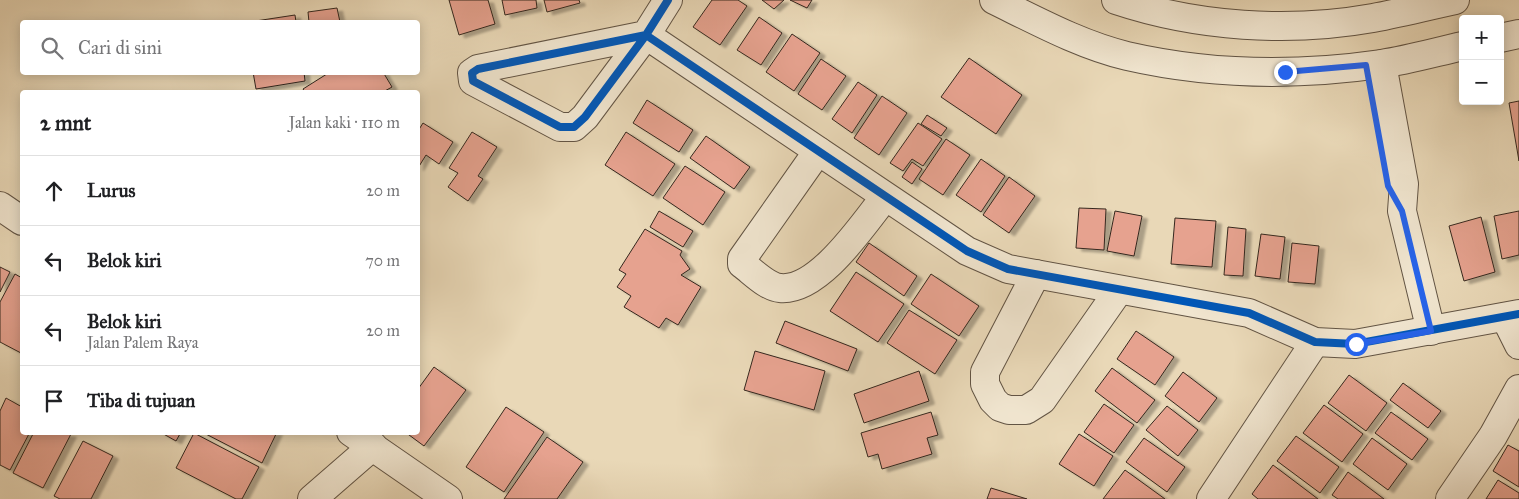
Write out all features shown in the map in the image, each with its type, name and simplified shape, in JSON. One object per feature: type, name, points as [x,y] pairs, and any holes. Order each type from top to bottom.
[{"type":"street","points":[[668,0],[646,35],[585,117],[574,126],[560,128],[473,81],[472,73],[478,69],[646,35],[967,251],[1008,269],[1249,314],[1315,342],[1356,344],[1512,315],[1519,345]]},
{"type":"street","points":[[994,0],[1058,32],[1126,56],[1206,69],[1285,72],[1374,65],[1459,47]]},
{"type":"street","points":[[1116,0],[1141,8],[1217,23],[1293,26],[1371,18],[1455,0]]},
{"type":"street","points":[[1504,37],[1519,34]]},
{"type":"street","points":[[1374,65],[1404,184],[1402,211],[1431,331]]},
{"type":"street","points":[[818,151],[742,259],[742,264],[772,286],[791,287],[822,270],[838,255],[885,197]]},
{"type":"street","points":[[0,206],[20,220]]},
{"type":"street","points":[[1036,274],[985,372],[987,392],[1000,407],[1009,410],[1026,410],[1042,400],[1120,290]]},
{"type":"street","points":[[1211,499],[1315,342]]},
{"type":"street","points":[[1450,499],[1493,436],[1519,389]]},
{"type":"street","points":[[312,499],[362,439],[448,499]]},
{"type":"building","points":[[449,0],[488,0],[495,24],[459,35]]},
{"type":"building","points":[[502,0],[536,0],[537,8],[505,15]]},
{"type":"building","points":[[544,0],[579,0],[580,3],[547,12]]},
{"type":"building","points":[[712,0],[738,0],[747,6],[720,45],[693,27]]},
{"type":"building","points":[[762,0],[784,0],[774,9]]},
{"type":"building","points":[[790,0],[812,0],[807,8]]},
{"type":"building","points":[[337,8],[340,20],[309,20],[308,12]]},
{"type":"building","points":[[295,15],[296,20],[262,20]]},
{"type":"building","points":[[759,17],[782,33],[761,65],[737,50]]},
{"type":"building","points":[[792,34],[820,53],[794,91],[766,72]]},
{"type":"building","points":[[969,58],[1022,95],[996,134],[941,97]]},
{"type":"building","points":[[821,59],[846,76],[822,110],[798,94]]},
{"type":"building","points":[[254,75],[304,75],[305,81],[256,89]]},
{"type":"building","points":[[325,75],[385,75],[392,87],[387,90],[303,89]]},
{"type":"building","points":[[858,82],[877,95],[852,133],[832,119]]},
{"type":"building","points":[[882,96],[907,113],[879,155],[854,138]]},
{"type":"building","points":[[647,100],[693,130],[679,152],[633,123]]},
{"type":"building","points":[[1519,101],[1519,161],[1509,103]]},
{"type":"building","points":[[927,115],[947,128],[941,136],[921,124]]},
{"type":"building","points":[[423,123],[453,142],[439,164],[426,155],[420,165],[420,128]]},
{"type":"building","points":[[918,123],[942,139],[923,166],[912,159],[903,171],[890,163]]},
{"type":"building","points":[[472,132],[497,147],[478,176],[483,179],[468,201],[448,187],[458,173],[449,168]]},
{"type":"building","points":[[626,132],[675,164],[653,196],[605,165]]},
{"type":"building","points":[[706,136],[750,167],[734,189],[690,158]]},
{"type":"building","points":[[946,139],[970,155],[943,195],[919,179]]},
{"type":"building","points":[[981,159],[1005,176],[981,212],[956,195]]},
{"type":"building","points":[[912,162],[922,169],[912,184],[902,177]]},
{"type":"building","points":[[685,166],[725,192],[703,225],[663,198]]},
{"type":"building","points":[[1009,177],[1035,196],[1009,233],[983,215]]},
{"type":"building","points":[[1079,208],[1106,209],[1104,250],[1076,248]]},
{"type":"building","points":[[659,211],[693,231],[683,247],[650,227]]},
{"type":"building","points":[[1115,211],[1142,216],[1134,256],[1107,251]]},
{"type":"building","points":[[1519,211],[1519,255],[1502,259],[1494,216]]},
{"type":"building","points":[[1481,217],[1495,272],[1464,281],[1449,226]]},
{"type":"building","points":[[1175,218],[1216,221],[1212,267],[1171,264]]},
{"type":"building","points":[[1228,227],[1246,229],[1243,276],[1224,275]]},
{"type":"building","points":[[645,229],[682,251],[680,255],[690,269],[681,275],[701,287],[678,325],[666,318],[659,328],[624,307],[631,296],[617,287],[626,274],[619,270]]},
{"type":"building","points":[[1261,234],[1285,237],[1280,279],[1255,276]]},
{"type":"building","points":[[869,243],[917,276],[904,296],[856,262]]},
{"type":"building","points":[[1292,243],[1319,246],[1315,284],[1288,282]]},
{"type":"building","points":[[0,267],[10,272],[0,292]]},
{"type":"building","points":[[856,272],[904,304],[878,342],[830,311]]},
{"type":"building","points":[[15,274],[20,277],[20,352],[0,342],[0,302]]},
{"type":"building","points":[[931,274],[979,306],[959,336],[911,304]]},
{"type":"building","points":[[909,310],[957,340],[935,374],[887,343]]},
{"type":"building","points":[[785,321],[857,349],[848,371],[776,343]]},
{"type":"building","points":[[1136,331],[1174,357],[1155,385],[1117,359]]},
{"type":"building","points":[[755,351],[825,371],[814,410],[744,390]]},
{"type":"building","points":[[434,367],[466,390],[424,446],[409,435],[420,435],[420,386]]},
{"type":"building","points":[[1112,368],[1155,400],[1137,423],[1095,391]]},
{"type":"building","points":[[919,371],[929,401],[864,423],[854,394]]},
{"type":"building","points":[[1183,372],[1217,398],[1199,422],[1165,396]]},
{"type":"building","points":[[1349,375],[1387,403],[1366,431],[1328,403]]},
{"type":"building","points":[[1403,383],[1441,411],[1428,428],[1390,400]]},
{"type":"building","points":[[6,398],[20,406],[20,435],[28,435],[10,470],[0,465],[0,411]]},
{"type":"building","points":[[1104,404],[1134,425],[1114,453],[1084,432]]},
{"type":"building","points":[[1324,405],[1363,434],[1342,462],[1303,433]]},
{"type":"building","points":[[1167,406],[1198,430],[1178,456],[1146,430]]},
{"type":"building","points":[[506,407],[544,432],[504,492],[466,467]]},
{"type":"building","points":[[931,412],[938,435],[927,438],[932,454],[882,469],[878,454],[868,457],[861,433]]},
{"type":"building","points":[[1391,412],[1428,439],[1412,460],[1375,433]]},
{"type":"building","points":[[1079,434],[1113,456],[1094,486],[1059,464]]},
{"type":"building","points":[[32,435],[70,435],[43,488],[13,473]]},
{"type":"building","points":[[165,435],[179,435],[176,441]]},
{"type":"building","points":[[193,435],[198,435],[259,467],[242,499],[236,499],[176,468]]},
{"type":"building","points":[[208,435],[276,435],[262,463]]},
{"type":"building","points":[[1296,436],[1339,467],[1320,493],[1277,461]]},
{"type":"building","points":[[547,437],[583,462],[557,499],[504,499]]},
{"type":"building","points":[[1144,438],[1185,467],[1167,492],[1126,462]]},
{"type":"building","points":[[1372,438],[1407,464],[1388,490],[1353,464]]},
{"type":"building","points":[[83,441],[113,456],[91,499],[60,499],[54,496]]},
{"type":"building","points":[[1508,445],[1519,451],[1519,487],[1493,471]]},
{"type":"building","points":[[1273,465],[1318,499],[1258,499],[1252,494]]},
{"type":"building","points":[[1125,470],[1165,499],[1103,499]]},
{"type":"building","points":[[1348,472],[1384,499],[1338,499],[1332,495]]},
{"type":"building","points":[[1498,480],[1519,493],[1519,499],[1486,499]]},
{"type":"building","points":[[991,488],[1027,499],[987,499]]},
{"type":"cycle path","points":[[668,0],[646,35],[585,117],[574,127],[560,127],[473,81],[472,73],[478,69],[646,35],[967,251],[1008,269],[1249,313],[1315,342],[1355,344],[1519,314]]},
{"type":"route","points":[[1285,72],[1366,65],[1388,186],[1402,211],[1431,331],[1356,344]]}]
